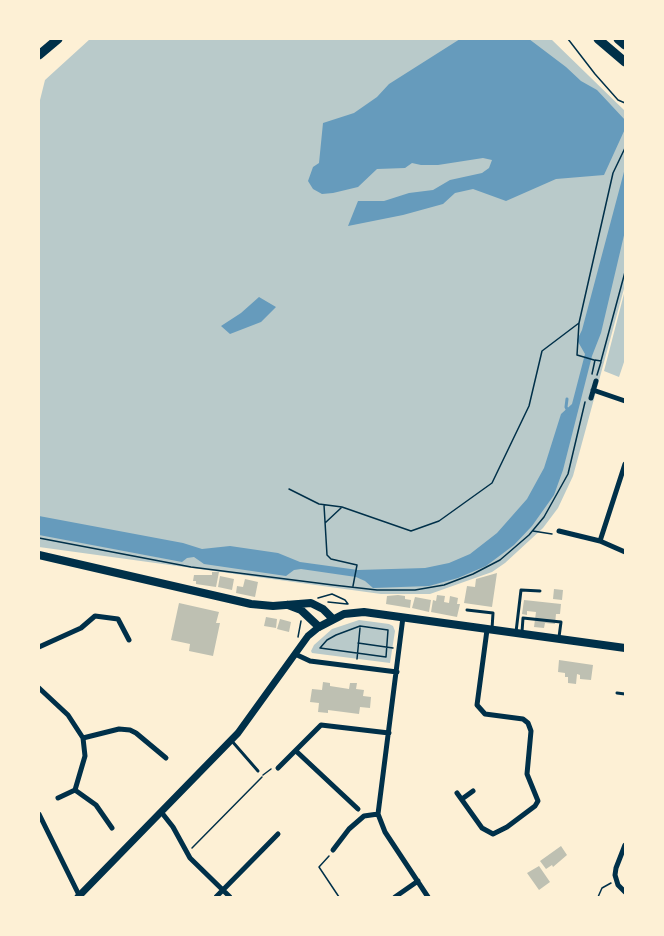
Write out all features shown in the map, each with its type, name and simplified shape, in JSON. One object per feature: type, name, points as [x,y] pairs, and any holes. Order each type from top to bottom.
[{"type":"highway","points":[[39,55],[58,39]]},
{"type":"highway","points":[[598,39],[625,62]]},
{"type":"highway","points":[[618,39],[625,45]]},
{"type":"main road","points":[[39,555],[251,604],[311,603],[323,609],[333,619]]},
{"type":"main road","points":[[288,605],[301,610],[319,627],[333,619],[357,612],[625,648]]},
{"type":"street","points":[[588,399],[593,390],[593,380]]},
{"type":"street","points":[[593,390],[625,401]]},
{"type":"street","points":[[600,541],[625,464]]},
{"type":"street","points":[[559,531],[600,541],[625,552]]},
{"type":"street","points":[[39,647],[81,628],[95,616],[118,619],[129,640]]},
{"type":"street","points":[[403,617],[378,814],[385,832],[428,897]]},
{"type":"street","points":[[39,814],[79,896],[231,740],[279,679],[308,636],[319,627]]},
{"type":"street","points":[[457,793],[485,831],[493,834],[514,822],[538,801],[527,774],[531,731],[528,723],[523,719],[485,714],[477,705],[489,630]]},
{"type":"street","points":[[295,654],[310,661],[397,672]]},
{"type":"street","points":[[39,688],[68,715],[83,738],[85,756],[75,790],[58,798]]},
{"type":"street","points":[[278,768],[321,725],[389,733]]},
{"type":"street","points":[[83,738],[119,729],[130,730],[165,758]]},
{"type":"street","points":[[296,750],[358,809]]},
{"type":"street","points":[[75,790],[96,805],[112,828]]},
{"type":"street","points":[[462,800],[473,792]]},
{"type":"street","points":[[162,813],[173,827],[187,853],[230,897]]},
{"type":"street","points":[[333,850],[349,829],[364,816],[378,814]]},
{"type":"street","points":[[216,897],[278,834]]},
{"type":"street","points":[[625,844],[616,868],[616,880],[625,892]]},
{"type":"street","points":[[395,897],[418,882]]},
{"type":"lane","points":[[519,634],[521,590],[540,591]]},
{"type":"lane","points":[[467,610],[493,613],[489,630]]},
{"type":"lane","points":[[519,634],[524,618],[561,622],[559,639]]},
{"type":"lane","points":[[617,693],[625,694]]},
{"type":"lane","points":[[231,740],[258,771]]},
{"type":"path","points":[[568,39],[618,100],[625,103]]},
{"type":"path","points":[[601,361],[577,356],[579,323],[613,173],[625,148]]},
{"type":"path","points":[[593,380],[601,361],[625,272]]},
{"type":"path","points":[[289,489],[324,504],[342,507],[411,531],[440,521],[492,483],[529,406],[542,351],[579,323]]},
{"type":"path","points":[[593,380],[595,360]]},
{"type":"path","points":[[39,538],[191,567],[353,588],[415,590],[444,585],[500,560],[532,531],[550,507],[568,474],[588,399]]},
{"type":"path","points":[[324,504],[328,557],[353,563],[357,567],[353,588]]},
{"type":"path","points":[[325,524],[342,507]]},
{"type":"path","points":[[532,531],[551,534],[559,531]]},
{"type":"path","points":[[332,594],[345,600],[349,605],[318,600],[318,597],[332,594]]},
{"type":"path","points":[[297,634],[302,619]]},
{"type":"path","points":[[356,666],[360,626]]},
{"type":"path","points":[[360,626],[388,630],[386,657],[321,648],[327,640],[360,626]]},
{"type":"path","points":[[358,643],[400,650]]},
{"type":"path","points":[[187,853],[262,776],[270,769],[278,768]]},
{"type":"path","points":[[258,771],[262,776]]},
{"type":"path","points":[[333,850],[319,867],[339,897]]},
{"type":"path","points":[[598,897],[602,888],[616,880]]},
{"type":"shaded area","points":[[90,39],[551,39],[625,111],[625,285],[573,476],[558,508],[543,528],[505,563],[492,572],[430,594],[381,594],[39,547],[39,104],[45,80]]},
{"type":"shaded area","points":[[625,290],[625,359],[619,377],[604,371]]},
{"type":"shaded area","points":[[359,620],[393,626],[395,631],[390,663],[312,653],[314,645],[332,629]]},
{"type":"water","points":[[460,39],[529,39],[581,81],[597,90],[625,120],[625,129],[604,175],[556,179],[506,201],[473,189],[455,193],[443,204],[348,226],[358,201],[384,201],[409,193],[433,190],[450,180],[482,173],[489,168],[492,160],[483,158],[438,165],[412,163],[405,168],[377,169],[358,187],[322,194],[313,189],[308,181],[313,167],[319,163],[323,123],[354,113],[377,97],[389,84]]},
{"type":"water","points":[[625,168],[625,231],[601,333],[592,356],[563,470],[554,495],[532,526],[514,545],[486,566],[458,578],[429,586],[373,588],[356,577],[301,569],[294,570],[286,576],[204,564],[194,557],[182,562],[39,535],[39,516],[183,543],[202,549],[230,546],[278,553],[300,562],[358,570],[425,568],[449,563],[470,554],[497,533],[527,499],[544,468],[561,414],[572,404],[585,354],[577,340],[582,330]]},
{"type":"water","points":[[259,297],[276,307],[261,322],[230,334],[221,326],[241,313]]},
{"type":"building","points":[[212,572],[219,572],[216,587],[196,584],[196,581],[193,581],[194,575],[212,575]]},
{"type":"building","points":[[497,573],[492,607],[464,603],[467,586],[475,587],[476,579]]},
{"type":"building","points":[[220,576],[234,579],[232,590],[218,587]]},
{"type":"building","points":[[245,579],[258,582],[255,597],[236,593],[237,586],[243,587]]},
{"type":"building","points":[[554,589],[563,590],[562,600],[553,599]]},
{"type":"building","points":[[398,595],[411,600],[410,608],[386,604],[387,596]]},
{"type":"building","points":[[437,595],[445,596],[444,602],[449,603],[450,596],[458,598],[457,604],[460,604],[457,617],[431,612],[433,600],[436,601]]},
{"type":"building","points":[[415,597],[431,600],[429,612],[412,608]]},
{"type":"building","points":[[524,600],[561,604],[560,614],[556,614],[555,624],[545,623],[544,628],[534,627],[536,612],[527,611],[527,615],[522,614]]},
{"type":"building","points":[[179,603],[219,612],[216,623],[220,623],[213,656],[189,651],[190,644],[171,640]]},
{"type":"building","points":[[266,617],[277,619],[276,628],[264,626]]},
{"type":"building","points":[[280,619],[291,622],[289,632],[277,629]]},
{"type":"building","points":[[559,660],[593,665],[591,680],[580,679],[580,675],[577,674],[576,684],[568,683],[565,673],[558,672]]},
{"type":"building","points":[[323,682],[330,683],[330,686],[349,689],[350,683],[357,683],[356,689],[364,690],[363,696],[371,697],[370,708],[360,707],[359,714],[328,710],[328,713],[318,712],[319,703],[310,702],[312,689],[322,690]]},
{"type":"building","points":[[561,846],[567,855],[553,867],[552,865],[546,869],[540,861]]},
{"type":"building","points":[[539,866],[550,882],[539,890],[527,873]]},
{"type":"waterway","points":[[567,399],[566,407],[569,413]]}]
